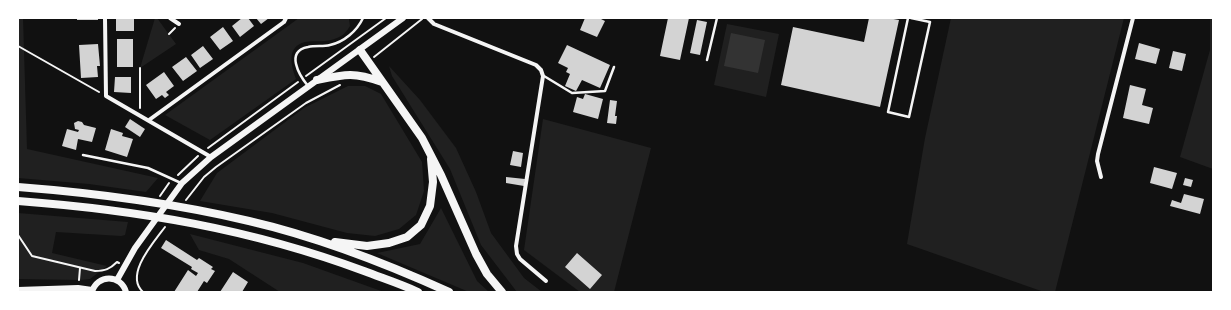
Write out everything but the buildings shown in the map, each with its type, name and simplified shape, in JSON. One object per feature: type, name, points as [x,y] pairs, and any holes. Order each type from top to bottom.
[{"type":"highway","points":[[360,50],[422,138],[441,175],[476,254],[487,274],[502,292]]},
{"type":"highway","points":[[317,80],[339,75],[353,74],[382,82]]},
{"type":"highway","points":[[310,238],[367,246],[389,243],[407,237],[421,225],[430,206],[433,182],[431,155]]},
{"type":"highway","points":[[18,187],[130,198],[202,210],[250,221],[339,247],[449,292]]},
{"type":"highway","points":[[18,201],[120,211],[193,223],[257,237],[330,259],[418,292]]},
{"type":"street","points":[[105,18],[106,96],[211,157]]},
{"type":"street","points":[[170,18],[179,24]]},
{"type":"street","points":[[149,120],[284,22],[286,18]]},
{"type":"street","points":[[117,280],[124,266],[150,226],[182,183],[211,157],[403,18]]},
{"type":"street","points":[[428,18],[434,24],[536,65],[541,70],[543,76],[516,246],[517,254],[520,259],[546,281]]},
{"type":"street","points":[[1101,177],[1097,162],[1098,154],[1133,18]]},
{"type":"street","points":[[18,290],[78,288],[92,291],[94,286],[102,279],[107,278],[117,280],[126,292]]},
{"type":"lane","points":[[308,87],[302,79],[295,61],[297,54],[301,49],[330,45],[340,41],[357,27],[363,18]]},
{"type":"lane","points":[[707,60],[717,18]]},
{"type":"lane","points":[[910,18],[930,22],[909,117],[888,112],[910,18]]},
{"type":"lane","points":[[543,76],[572,93],[605,92],[614,67]]},
{"type":"lane","points":[[83,155],[148,168],[182,183]]},
{"type":"path","points":[[165,189],[173,179],[202,152],[386,18]]},
{"type":"path","points":[[368,62],[423,18]]},
{"type":"path","points":[[18,46],[106,96]]},
{"type":"path","points":[[140,68],[140,115]]},
{"type":"path","points":[[185,201],[204,177],[216,168],[306,103],[341,85]]},
{"type":"path","points":[[143,292],[136,282],[136,272],[148,249],[167,225]]},
{"type":"path","points":[[18,235],[32,256],[80,268],[103,271],[111,268],[117,262],[124,266]]},
{"type":"path","points":[[78,288],[80,268]]},
{"type":"shaded area","points":[[18,18],[23,18],[27,149],[158,178],[146,192],[89,184],[18,178]]},
{"type":"shaded area","points":[[155,18],[157,18],[176,44],[140,68]]},
{"type":"shaded area","points":[[299,18],[346,18],[349,19],[350,26],[343,35],[333,40],[313,41],[299,44],[292,52],[292,62],[296,79],[210,140],[165,115]]},
{"type":"shaded area","points":[[951,18],[1124,18],[1055,292],[1044,292],[907,244],[925,138]]},
{"type":"shaded area","points":[[1210,18],[1213,18],[1213,169],[1180,157],[1210,50]]},
{"type":"shaded area","points":[[727,24],[779,34],[766,97],[714,85]]},
{"type":"shaded area","points":[[731,33],[765,40],[758,73],[724,66]]},
{"type":"shaded area","points":[[389,66],[420,100],[456,148],[476,192],[491,233],[524,278],[542,292],[517,292],[481,245],[450,169],[392,76]]},
{"type":"shaded area","points":[[348,86],[365,86],[381,94],[422,162],[424,191],[416,215],[399,229],[375,236],[347,233],[272,213],[200,201],[217,173],[304,108]]},
{"type":"shaded area","points":[[543,119],[651,148],[614,292],[580,292],[524,250]]},
{"type":"shaded area","points":[[441,208],[477,281],[489,292],[469,292],[377,253],[420,244]]},
{"type":"shaded area","points":[[18,213],[128,222],[125,235],[121,236],[56,232],[52,253],[107,266],[90,279],[18,279]]},
{"type":"shaded area","points":[[190,234],[303,263],[384,292],[280,292],[229,259],[199,250]]}]
